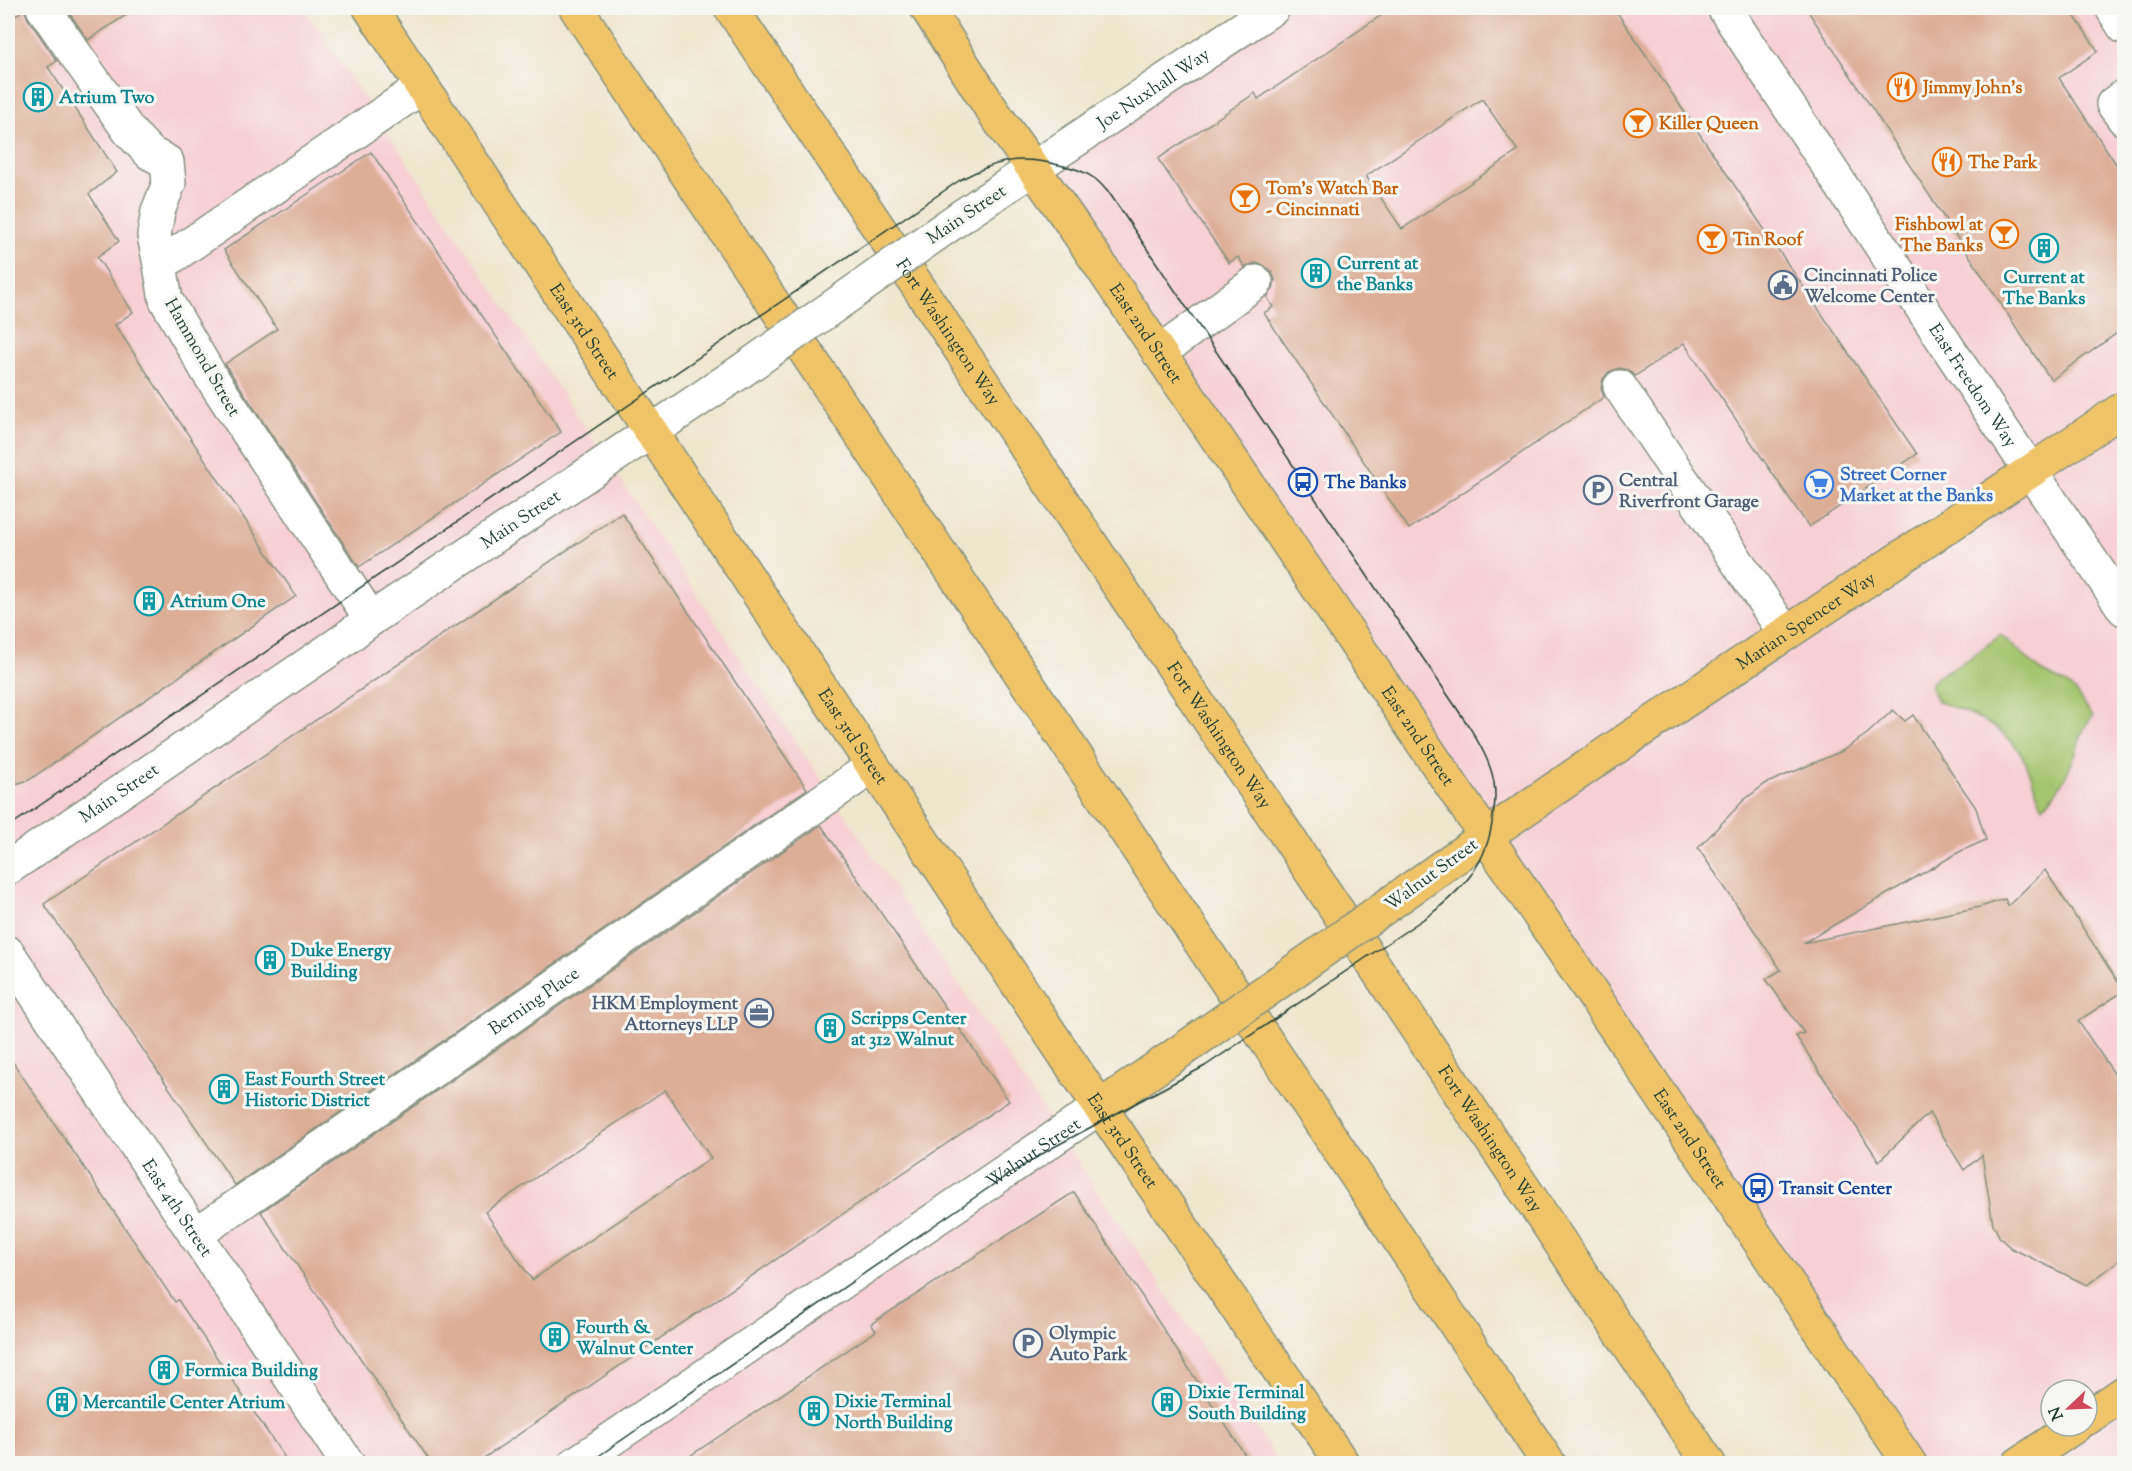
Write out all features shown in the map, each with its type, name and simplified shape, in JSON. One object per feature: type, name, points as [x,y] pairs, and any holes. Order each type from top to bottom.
[{"type":"main road","name":"East 3rd Street","points":[[369,8],[1100,1107],[1343,1464]]},
{"type":"main road","points":[[576,8],[1549,1464]]},
{"type":"main road","name":"Fort Washington Way","points":[[731,8],[1709,1464]]},
{"type":"main road","name":"East 2nd Street","points":[[927,8],[992,111],[1071,222],[1910,1464]]},
{"type":"main road","name":"Marian Spencer Way","points":[[1486,834],[2124,408]]},
{"type":"main road","name":"Walnut Street","points":[[1100,1107],[1486,834]]},
{"type":"main road","points":[[2099,1410],[2124,1393]]},
{"type":"main road","points":[[2019,1464],[2057,1438]]},
{"type":"street","name":"Hammond Street","points":[[43,8],[129,130],[150,153],[167,162],[169,183],[158,212],[154,235],[166,300],[208,372],[371,619]]},
{"type":"street","name":"Joe Nuxhall Way","points":[[1032,169],[1273,8]]},
{"type":"street","name":"East Freedom Way","points":[[1724,8],[1988,408],[2124,609]]},
{"type":"street","points":[[2112,8],[2124,27]]},
{"type":"street","points":[[160,265],[422,87]]},
{"type":"street","points":[[2124,96],[2113,104],[2124,119]]},
{"type":"street","name":"Main Street","points":[[8,868],[332,648],[371,619],[740,372],[1032,169]]},
{"type":"street","points":[[1159,353],[1256,282]]},
{"type":"street","points":[[1620,387],[1785,633]]},
{"type":"street","name":"Berning Place","points":[[195,1235],[873,766]]},
{"type":"street","name":"East 4th Street","points":[[8,953],[348,1464]]},
{"type":"street","name":"Walnut Street","points":[[575,1464],[1100,1107]]},
{"type":"shaded area","points":[[8,8],[304,8],[1280,1463],[8,1463]]},
{"type":"shaded area","name":"The Banks","points":[[1273,8],[2124,8],[2124,1463],[1910,1463],[1032,169]]},
{"type":"green space","points":[[2001,635],[2042,672],[2074,690],[2093,717],[2084,729],[2062,783],[2043,807],[2026,763],[2010,740],[1988,723],[1937,701],[1931,688],[1931,683],[1936,677],[1968,659]]},
{"type":"building","points":[[66,8],[137,8],[88,40]]},
{"type":"building","name":"Current at the Banks","points":[[1392,8],[1614,8],[1917,454],[1809,527],[1684,343],[1635,376],[1628,370],[1619,368],[1609,372],[1603,379],[1601,388],[1604,397],[1409,529],[1264,313],[1273,307],[1267,297],[1273,289],[1275,279],[1271,271],[1255,263],[1245,267],[1238,257],[1229,263],[1158,159],[1255,93],[1258,99]],"holes":[[[1482,99],[1518,151],[1402,229],[1366,176]]]},
{"type":"building","name":"Current at The Banks","points":[[1806,8],[2069,8],[2098,51],[2059,78],[2124,176],[2124,328],[2051,380]]},
{"type":"building","points":[[24,9],[28,19],[57,61],[48,67],[117,172],[89,194],[119,241],[97,257],[133,312],[115,325],[296,596],[29,780],[8,786],[8,22]]},
{"type":"building","points":[[371,152],[561,432],[359,567],[225,364],[277,329],[224,250]]},
{"type":"building","points":[[622,513],[807,789],[235,1185],[44,904]]},
{"type":"building","points":[[1893,710],[1905,721],[1913,715],[1976,808],[1986,840],[1961,851],[1803,943],[1980,907],[2005,899],[2008,906],[2045,870],[2124,991],[2078,1021],[2124,1088],[2124,1257],[2087,1285],[2011,1248],[2000,1238],[1993,1224],[1982,1155],[1964,1170],[1929,1113],[1879,1161],[1796,1036],[1804,1033],[1766,979],[1781,970],[1698,848],[1744,800],[1765,784],[1842,751],[1867,734]]},
{"type":"building","points":[[821,825],[1009,1101],[475,1464],[432,1464],[261,1212]],"holes":[[[665,1090],[711,1158],[532,1280],[485,1212]]]},
{"type":"building","points":[[8,1055],[175,1302],[178,1300],[289,1464],[8,1464]]},
{"type":"building","name":"Olympic Auto Park","points":[[1074,1192],[1251,1464],[678,1464],[876,1331],[871,1324]]},
{"type":"tram line","points":[[8,827],[960,180],[997,164],[1031,160],[1081,171],[1096,180],[1110,194],[1478,741],[1490,768],[1495,791],[1494,812],[1486,847],[1465,883],[1431,914],[1205,1066],[1052,1148],[1003,1178],[587,1464]]},
{"type":"place","name":"Jimmy John's","points":[[1902,87]]},
{"type":"place","name":"Atrium Two","points":[[38,97]]},
{"type":"place","name":"Killer Queen","points":[[1638,123]]},
{"type":"place","name":"The Park","points":[[1947,162]]},
{"type":"place","name":"Tom's Watch Bar - Cincinnati","points":[[1245,198]]},
{"type":"place","name":"Fishbowl at The Banks","points":[[2004,234]]},
{"type":"place","name":"Tin Roof","points":[[1712,239]]},
{"type":"place","name":"Current at The Banks","points":[[2044,248]]},
{"type":"place","name":"Current at the Banks","points":[[1316,273]]},
{"type":"place","name":"Cincinnati Police Welcome Center","points":[[1783,285]]},
{"type":"place","name":"The Banks","points":[[1303,482]]},
{"type":"place","name":"Street Corner Market at the Banks","points":[[1819,484]]},
{"type":"place","name":"Central Riverfront Garage","points":[[1598,490]]},
{"type":"place","name":"Atrium One","points":[[149,601]]},
{"type":"place","name":"Duke Energy Building","points":[[270,960]]},
{"type":"place","name":"HKM Employment Attorneys LLP","points":[[759,1013]]},
{"type":"place","name":"Scripps Center at 312 Walnut","points":[[830,1028]]},
{"type":"place","name":"East Fourth Street Historic District","points":[[224,1089]]},
{"type":"place","name":"Transit Center","points":[[1758,1188]]},
{"type":"place","name":"Fourth & Walnut Center","points":[[555,1337]]},
{"type":"place","name":"Olympic Auto Park","points":[[1028,1343]]},
{"type":"place","name":"Formica Building","points":[[164,1370]]},
{"type":"place","name":"Mercantile Center Atrium","points":[[62,1402]]},
{"type":"place","name":"Dixie Terminal South Building","points":[[1167,1402]]},
{"type":"place","name":"Dixie Terminal North Building","points":[[814,1411]]}]
